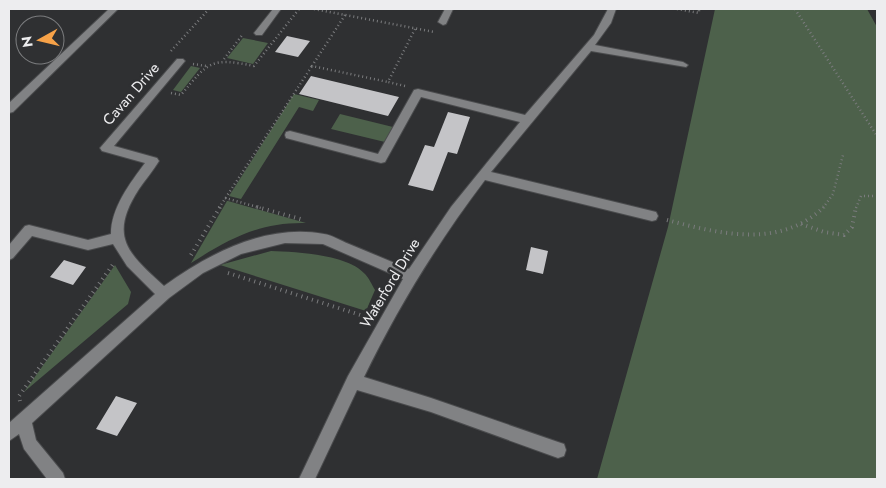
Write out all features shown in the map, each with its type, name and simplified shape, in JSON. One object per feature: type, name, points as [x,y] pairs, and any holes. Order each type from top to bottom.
[{"type":"street","points":[[9,109],[114,9]]},
{"type":"street","points":[[259,33],[277,9]]},
{"type":"street","points":[[443,22],[449,9]]},
{"type":"street","name":"Waterford Drive","points":[[307,479],[352,381],[410,276],[482,175],[602,29],[612,9]]},
{"type":"street","points":[[588,47],[683,65]]},
{"type":"street","name":"Cavan Drive","points":[[118,237],[117,226],[131,191],[152,161],[106,148],[180,61]]},
{"type":"street","points":[[290,136],[381,159],[418,93],[529,120]]},
{"type":"street","points":[[482,175],[652,216]]},
{"type":"street","points":[[9,254],[29,230],[88,245],[118,237],[130,260],[164,294]]},
{"type":"street","points":[[9,433],[24,422],[62,384],[164,294],[205,265],[238,250],[264,242],[306,238],[324,239],[410,276]]},
{"type":"street","points":[[352,381],[431,405],[558,450]]},
{"type":"street","points":[[24,422],[28,444],[57,479]]},
{"type":"path","points":[[206,66],[164,58],[209,9]]},
{"type":"path","points":[[156,90],[181,95],[206,66],[224,59],[254,66],[299,9]]},
{"type":"path","points":[[314,9],[439,33],[443,22]]},
{"type":"path","points":[[677,9],[699,13],[699,9]]},
{"type":"path","points":[[795,9],[820,52],[877,136]]},
{"type":"path","points":[[181,281],[190,256],[225,198],[345,15]]},
{"type":"path","points":[[388,82],[416,29]]},
{"type":"path","points":[[312,66],[420,90],[418,93]]},
{"type":"path","points":[[652,216],[711,231],[744,235],[766,233],[801,224],[814,216],[831,199],[843,155]]},
{"type":"path","points":[[801,224],[824,232],[844,235],[852,230],[857,216],[856,202],[861,196],[877,196]]},
{"type":"path","points":[[225,198],[311,222]]},
{"type":"path","points":[[24,422],[19,396],[124,250]]},
{"type":"path","points":[[205,265],[385,322]]},
{"type":"green space","points":[[715,9],[867,9],[877,27],[877,479],[597,479],[668,227]]},
{"type":"green space","points":[[243,38],[268,43],[253,64],[227,58]]},
{"type":"green space","points":[[191,66],[200,68],[181,92],[173,90]]},
{"type":"green space","points":[[294,94],[319,100],[313,111],[299,107],[241,199],[229,196]]},
{"type":"green space","points":[[340,114],[393,127],[385,142],[331,129]]},
{"type":"green space","points":[[227,201],[306,223],[289,223],[259,229],[218,246],[191,263]]},
{"type":"green space","points":[[271,251],[321,255],[357,267],[366,276],[375,290],[366,311],[220,265]]},
{"type":"green space","points":[[115,265],[131,292],[128,304],[24,392]]},
{"type":"building","points":[[287,36],[310,41],[298,57],[275,52]]},
{"type":"building","points":[[311,76],[399,97],[388,116],[299,94]]},
{"type":"building","points":[[448,112],[470,117],[457,154],[448,152],[433,191],[408,185],[425,145],[434,147]]},
{"type":"building","points":[[531,247],[548,251],[543,274],[526,270]]},
{"type":"building","points":[[64,260],[86,267],[73,285],[50,277]]},
{"type":"building","points":[[116,396],[137,403],[117,436],[96,429]]}]
